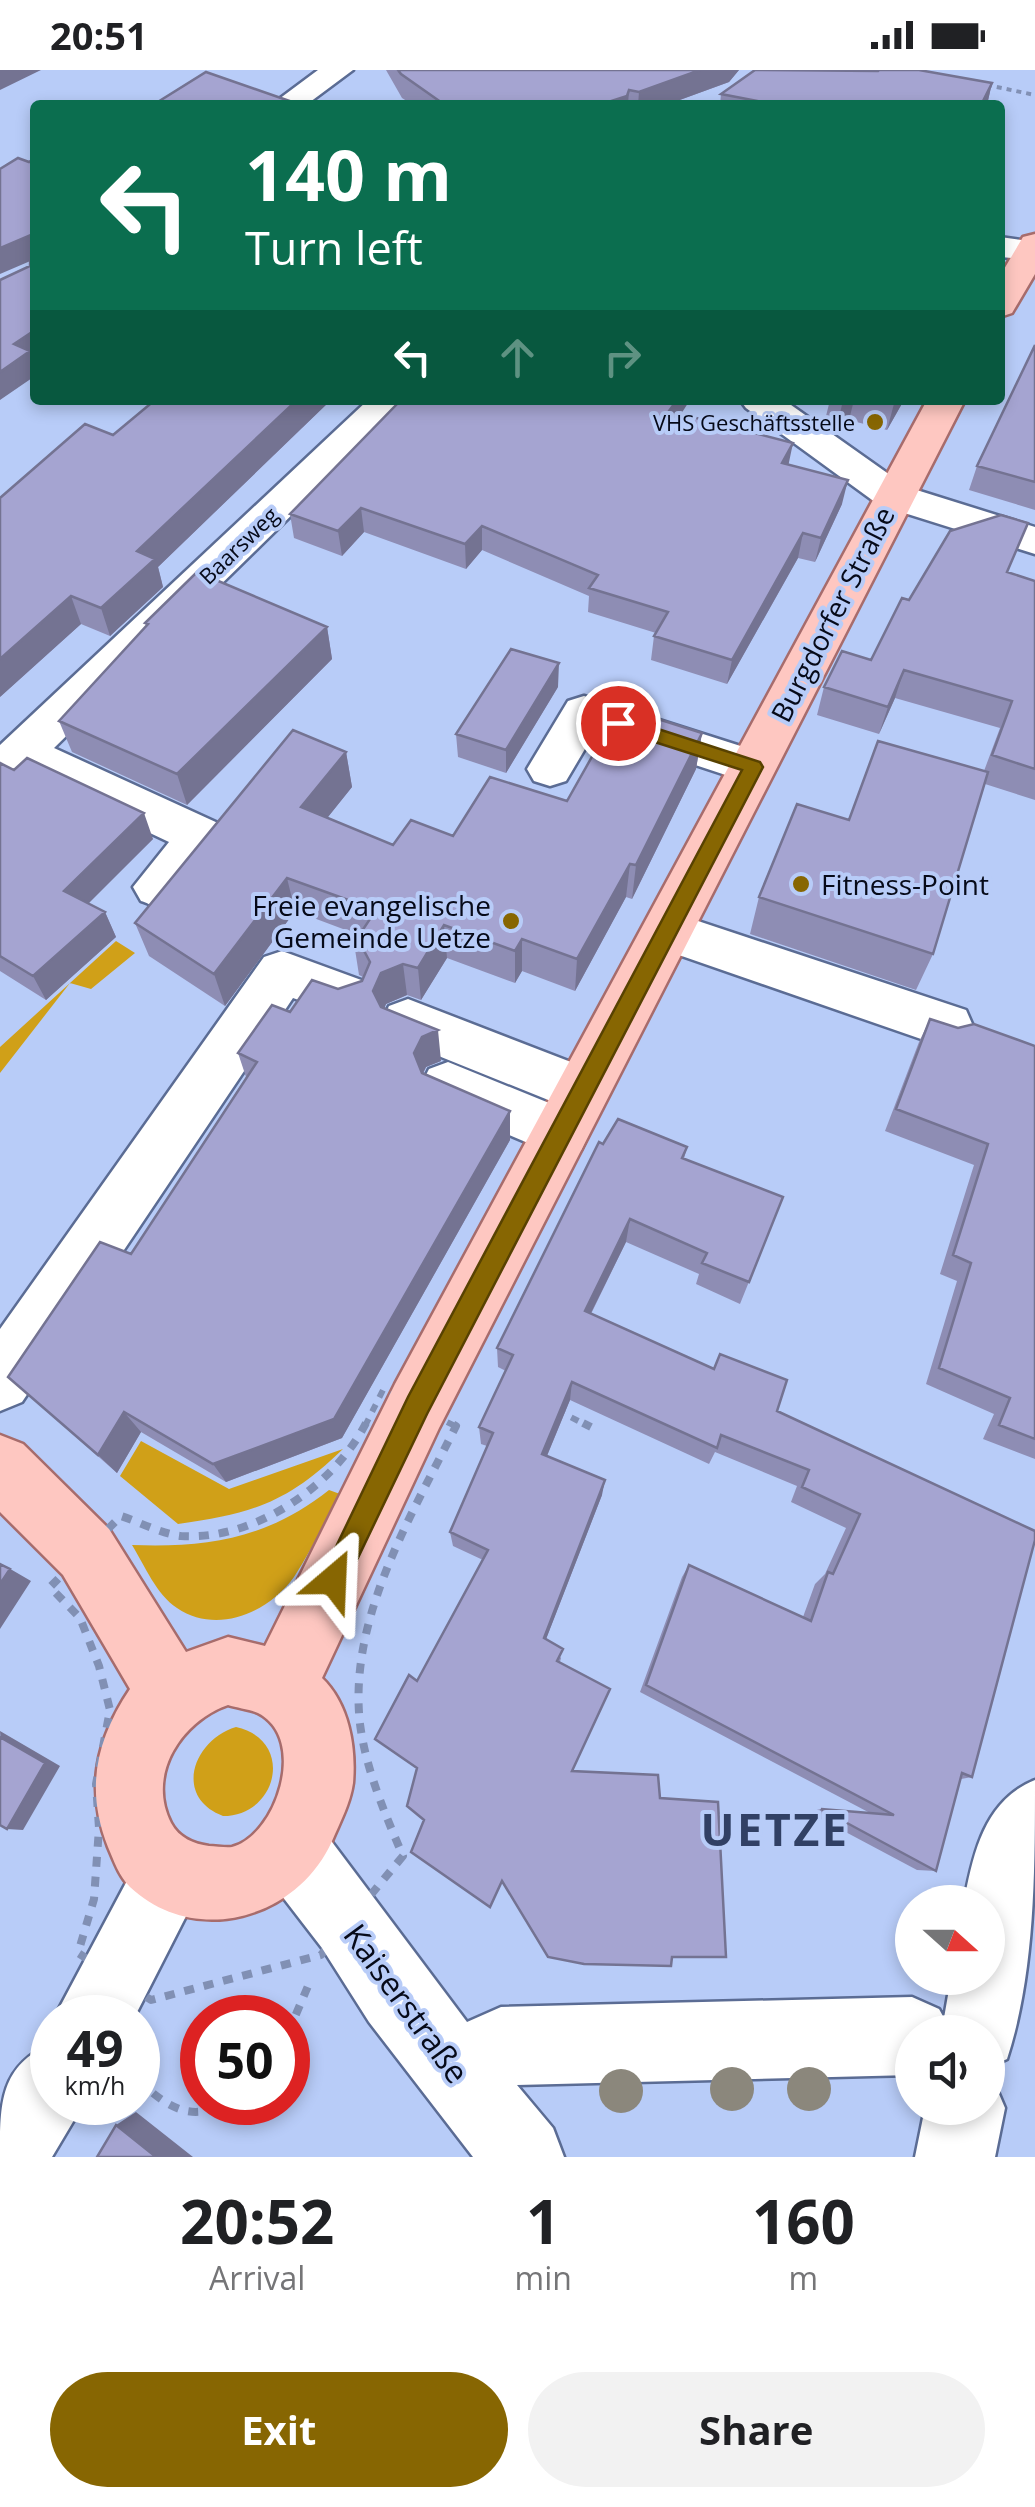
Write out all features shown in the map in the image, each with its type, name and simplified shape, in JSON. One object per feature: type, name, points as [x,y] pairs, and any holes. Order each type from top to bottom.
[{"type":"main road","points":[[1005,293],[1022,247]]},
{"type":"main road","name":"Burgdorfer Straße","points":[[283,1684],[418,1406],[943,405]]},
{"type":"main road","points":[[0,1467],[86,1552],[172,1694]]},
{"type":"main road","points":[[228,1670],[257,1672],[283,1684],[302,1704],[315,1728],[321,1758],[319,1790],[308,1821],[291,1848],[264,1871],[232,1884],[200,1884],[170,1873],[147,1852],[133,1822],[128,1788],[134,1752],[149,1721],[172,1694],[198,1678],[228,1670]]},
{"type":"street","points":[[294,100],[328,80]]},
{"type":"street","name":"Baarsweg","points":[[11,762],[385,405]]},
{"type":"street","points":[[766,405],[893,496],[1035,541]]},
{"type":"street","points":[[550,769],[584,712],[754,767]]},
{"type":"street","points":[[11,762],[203,837],[158,888]]},
{"type":"street","points":[[668,931],[947,1026]]},
{"type":"street","points":[[0,1381],[282,972],[346,996]]},
{"type":"street","points":[[408,1021],[572,1112]]},
{"type":"street","points":[[448,1085],[572,1112]]},
{"type":"street","points":[[983,2015],[1008,1861],[1035,1816]]},
{"type":"street","name":"Kaiserstraße","points":[[291,1848],[348,1922],[396,1994],[524,2157]]},
{"type":"street","points":[[104,1995],[170,1873]]},
{"type":"street","points":[[456,2070],[501,2046],[895,2036]]},
{"type":"street","points":[[6,2157],[30,2118]]},
{"type":"street","points":[[954,2157],[961,2125]]},
{"type":"path","points":[[982,84],[1035,95]]},
{"type":"path","points":[[86,1552],[121,1516],[180,1536],[240,1528],[308,1495],[352,1450],[383,1390],[456,1426],[391,1560],[361,1656],[359,1712],[378,1794],[403,1856]]},
{"type":"path","points":[[542,1403],[591,1427]]},
{"type":"path","points":[[304,1995],[321,1955]]},
{"type":"shaded area","points":[[116,941],[135,953],[91,989],[70,983]]},
{"type":"shaded area","points":[[70,983],[0,1073],[0,1047]]},
{"type":"shaded area","points":[[141,1441],[229,1489],[343,1449],[304,1482],[268,1503],[178,1524],[120,1476]]},
{"type":"shaded area","points":[[329,1490],[340,1494],[294,1577],[270,1601],[241,1616],[208,1620],[177,1608],[157,1587],[132,1545],[186,1544],[236,1537],[283,1519]]},
{"type":"shaded area","points":[[236,1727],[255,1735],[267,1746],[272,1776],[257,1804],[242,1813],[223,1816],[198,1796],[195,1769],[209,1744]]},
{"type":"building","points":[[398,70],[700,70],[639,92],[629,90],[627,96],[615,100],[438,100]]},
{"type":"building","points":[[755,70],[919,70],[992,83],[984,100],[752,100],[721,94]]},
{"type":"building","points":[[206,72],[287,100],[161,100]]},
{"type":"building","points":[[18,158],[30,161],[30,235],[0,248],[0,169]]},
{"type":"building","points":[[30,266],[30,333],[14,344],[30,351],[0,372],[0,280]]},
{"type":"building","points":[[1035,345],[1035,482],[977,466]]},
{"type":"building","points":[[149,405],[292,405],[137,551],[155,559],[101,608],[71,596],[0,659],[0,498],[85,424],[113,435]]},
{"type":"building","points":[[396,405],[673,405],[669,411],[793,443],[782,463],[848,480],[821,538],[803,533],[732,660],[654,636],[668,612],[589,588],[598,575],[482,526],[465,544],[361,508],[338,531],[290,514]]},
{"type":"building","points":[[1001,515],[1028,523],[1007,572],[1035,581],[1035,769],[992,755],[1012,701],[904,670],[888,707],[824,687],[842,651],[871,660],[902,598],[909,600],[950,531]]},
{"type":"building","points":[[197,572],[327,627],[177,774],[59,721],[148,624],[145,623]]},
{"type":"building","points":[[511,649],[559,663],[506,750],[456,734]]},
{"type":"building","points":[[620,707],[702,733],[636,865],[630,864],[577,959],[522,939],[515,951],[444,925],[418,968],[403,964],[381,973],[373,991],[381,1007],[438,1030],[422,1037],[414,1053],[422,1073],[510,1111],[334,1419],[213,1464],[124,1412],[98,1455],[8,1377],[100,1242],[131,1254],[257,1062],[238,1053],[272,1005],[290,1012],[312,980],[338,989],[362,981],[370,962],[362,947],[354,943],[376,910],[287,878],[214,974],[135,923],[293,730],[346,752],[301,807],[393,845],[411,820],[453,836],[490,777],[567,801]]},
{"type":"building","points":[[878,741],[988,772],[933,954],[759,897],[797,804],[849,820]]},
{"type":"building","points":[[27,758],[144,813],[64,891],[105,912],[33,976],[0,956],[0,763],[14,770]]},
{"type":"building","points":[[930,1019],[958,1028],[974,1024],[1035,1046],[1035,1439],[999,1425],[1010,1398],[939,1368],[971,1263],[953,1255],[988,1144],[896,1109]]},
{"type":"building","points":[[618,1119],[687,1147],[682,1158],[783,1197],[749,1282],[702,1263],[707,1253],[630,1219],[585,1311],[714,1369],[720,1354],[787,1380],[777,1411],[1035,1531],[972,1777],[962,1773],[936,1871],[821,1809],[894,1815],[646,1685],[689,1565],[811,1621],[828,1572],[833,1574],[860,1514],[802,1487],[809,1470],[721,1435],[717,1448],[572,1382],[542,1454],[605,1480],[544,1638],[563,1649],[557,1661],[610,1689],[572,1771],[658,1775],[660,1798],[718,1802],[726,1957],[672,1957],[671,1966],[584,1964],[548,1957],[502,1881],[490,1907],[411,1852],[424,1820],[407,1806],[417,1768],[375,1739],[409,1675],[417,1681],[488,1550],[450,1532],[493,1433],[479,1427],[513,1355],[497,1348],[599,1142],[603,1144]]},
{"type":"building","points":[[0,1564],[10,1569],[0,1584]]},
{"type":"building","points":[[0,1737],[45,1763],[7,1829],[0,1825]]},
{"type":"building","points":[[116,2125],[156,2157],[97,2157]]},
{"type":"place","name":"VHS Geschäftsstelle","points":[[875,422]]},
{"type":"place","name":"Fitness-Point","points":[[801,884]]},
{"type":"place","name":"Freie evangelische Gemeinde Uetze","points":[[511,921]]},
{"type":"district","name":"UETZE","points":[[775,1828]]},
{"type":"route","points":[[333,1580],[418,1406],[754,767],[618,723]]}]
